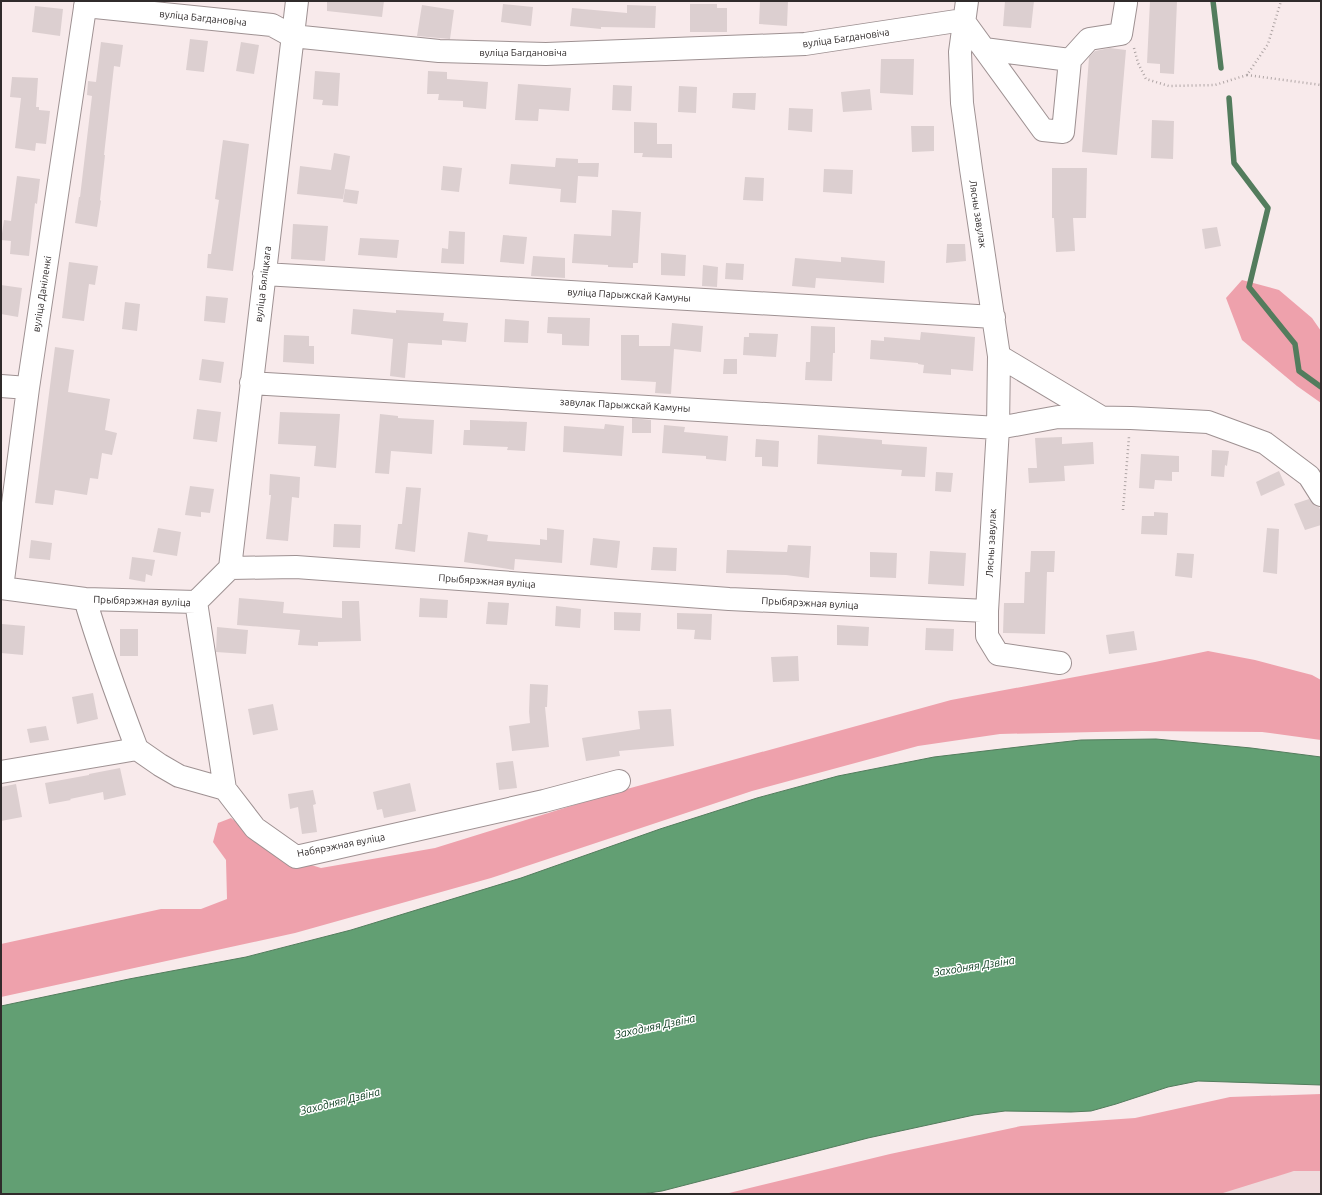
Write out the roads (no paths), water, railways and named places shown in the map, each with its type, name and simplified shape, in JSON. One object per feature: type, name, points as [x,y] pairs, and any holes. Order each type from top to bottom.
[{"type":"street","name":"вуліца Бяліцкага","points":[[230,568],[297,1]]},
{"type":"street","name":"вуліца Багдановіча","points":[[86,3],[272,24],[292,36],[439,51],[546,54],[805,44],[965,10]]},
{"type":"street","name":"вуліца Даніленкі","points":[[1,588],[28,388],[86,3]]},
{"type":"street","points":[[965,10],[984,49],[1043,130],[1063,132],[1070,60],[1089,39],[1121,34],[1126,3]]},
{"type":"street","name":"Лясны завулак","points":[[965,10],[960,52],[962,103],[970,169],[999,356],[998,428],[987,611],[987,636],[998,654],[1060,663]]},
{"type":"street","points":[[984,49],[1070,60]]},
{"type":"street","name":"вуліца Парыжскай Камуны","points":[[264,274],[994,317]]},
{"type":"street","points":[[999,356],[1102,418]]},
{"type":"street","name":"завулак Парыжскай Камуны","points":[[251,383],[998,428]]},
{"type":"street","points":[[1,386],[28,388]]},
{"type":"street","points":[[998,428],[1058,417],[1131,418],[1208,422],[1264,443],[1309,476],[1321,495]]},
{"type":"street","name":"Прыбярэжная вуліца","points":[[1,588],[85,598],[196,602],[230,568],[296,567],[721,599],[987,611]]},
{"type":"street","points":[[85,598],[115,692],[137,748],[160,765],[179,776],[225,789],[196,602]]},
{"type":"street","points":[[1,772],[137,748]]},
{"type":"street","name":"Набярэжная вуліца","points":[[225,789],[255,828],[296,857],[544,801],[619,781]]},
{"type":"water","name":"Заходняя Дзвіна","points":[[1156,739],[1251,748],[1321,757],[1321,1085],[1198,1081],[1168,1087],[1091,1111],[1005,1111],[974,1115],[868,1138],[662,1191],[642,1194],[1,1194],[1,1006],[129,979],[246,957],[351,930],[521,878],[660,829],[757,798],[838,776],[934,757],[1027,746],[1081,740]]},
{"type":"waterway","points":[[1213,1],[1221,68]]},
{"type":"waterway","points":[[1229,98],[1234,163],[1268,208],[1249,287],[1295,344],[1299,371],[1321,387]]}]
